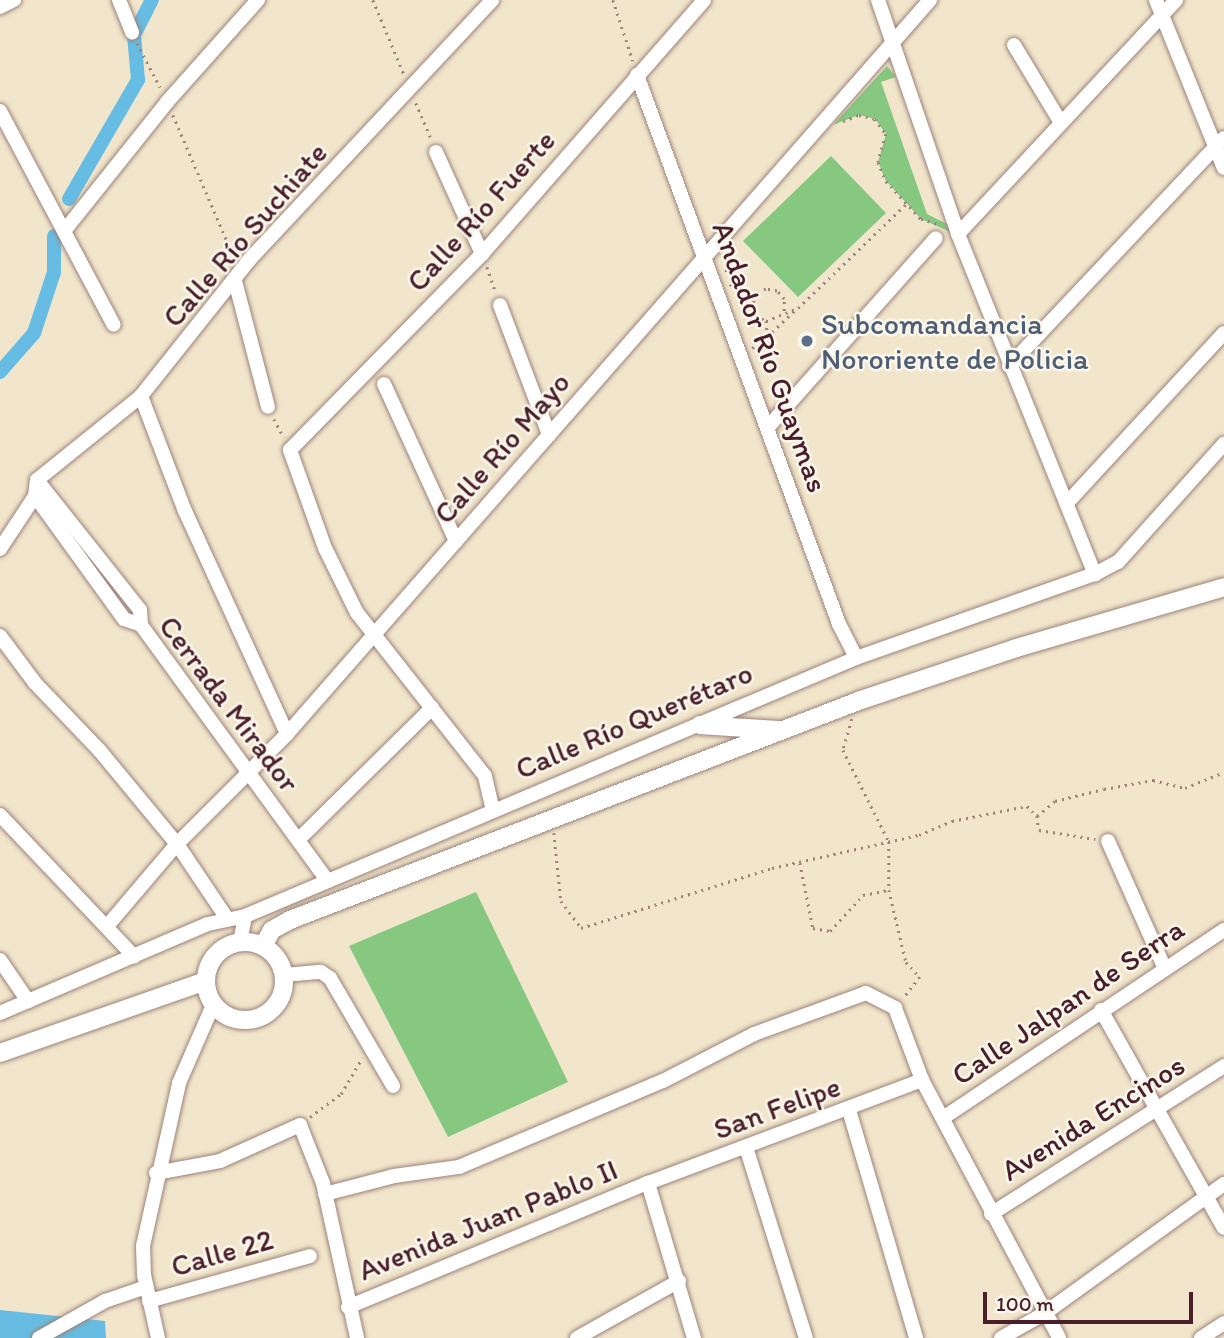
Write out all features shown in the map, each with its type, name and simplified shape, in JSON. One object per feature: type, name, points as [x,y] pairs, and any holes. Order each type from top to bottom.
[{"type":"main road","name":"Calle Río Querétaro","points":[[262,946],[272,930],[290,920],[861,700],[1016,648],[1224,587]]},
{"type":"main road","points":[[700,725],[781,731]]},
{"type":"main road","points":[[240,942],[262,946],[273,953],[284,975],[274,1007],[255,1019],[232,1018],[214,1005],[206,981],[212,960],[240,942]]},
{"type":"main road","points":[[0,1053],[206,981]]},
{"type":"street","points":[[0,7],[14,0]]},
{"type":"street","points":[[119,0],[132,32]]},
{"type":"street","points":[[65,230],[167,102],[258,0]]},
{"type":"street","name":"Calle Río Suchiate","points":[[37,480],[141,396],[249,260],[492,0]]},
{"type":"street","name":"Calle Río Fuerte","points":[[290,450],[482,254],[704,0]]},
{"type":"street","points":[[878,0],[958,233],[1009,366],[1095,574]]},
{"type":"street","name":"Calle Río Mayo","points":[[108,926],[177,844],[250,774],[287,734],[930,0]]},
{"type":"street","points":[[1156,0],[1219,143],[1224,168]]},
{"type":"street","points":[[958,233],[1176,0]]},
{"type":"street","points":[[1014,45],[1061,123]]},
{"type":"street","name":"Andador Río Guaymas","points":[[637,75],[769,426],[839,624],[856,658]]},
{"type":"street","points":[[0,111],[114,326]]},
{"type":"street","points":[[1009,366],[1219,143]]},
{"type":"street","points":[[436,152],[482,254]]},
{"type":"street","points":[[769,426],[936,238]]},
{"type":"street","points":[[235,281],[268,407]]},
{"type":"street","points":[[500,305],[549,435]]},
{"type":"street","points":[[1067,503],[1224,333]]},
{"type":"street","points":[[384,384],[456,541]]},
{"type":"street","points":[[141,396],[185,511],[287,734]]},
{"type":"street","name":"Calle Río Querétaro","points":[[0,1013],[226,917],[246,916],[856,658],[1095,574],[1118,562],[1224,444]]},
{"type":"street","points":[[290,450],[325,548],[357,613],[485,776],[493,811]]},
{"type":"street","points":[[0,549],[35,496],[37,480]]},
{"type":"street","points":[[37,480],[140,610],[141,625]]},
{"type":"street","name":"Cerrada Mirador","points":[[35,496],[124,619],[141,625],[327,881]]},
{"type":"street","points":[[0,636],[35,683],[100,751],[177,844],[226,917]]},
{"type":"street","points":[[299,839],[432,708]]},
{"type":"street","points":[[0,815],[134,956]]},
{"type":"street","points":[[1108,841],[1164,967]]},
{"type":"street","points":[[240,942],[246,916]]},
{"type":"street","name":"Calle Jalpan de Serra","points":[[943,1118],[1164,967],[1224,930]]},
{"type":"street","points":[[0,960],[28,1001]]},
{"type":"street","points":[[284,975],[321,972],[330,978],[393,1086]]},
{"type":"street","points":[[325,1194],[394,1176],[459,1167],[663,1081],[754,1034],[866,993],[895,1008],[922,1080],[990,1214],[1059,1338]]},
{"type":"street","points":[[158,1338],[148,1294],[143,1246],[156,1173],[179,1083],[214,1005]]},
{"type":"street","points":[[1101,1010],[1224,1228]]},
{"type":"street","name":"Avenida Encinos","points":[[990,1214],[1224,1066]]},
{"type":"street","name":"San Felipe","points":[[648,1183],[849,1110],[922,1080]]},
{"type":"street","points":[[849,1110],[916,1338]]},
{"type":"street","points":[[156,1173],[220,1161],[300,1125],[325,1194],[357,1338]]},
{"type":"street","points":[[746,1147],[806,1338]]},
{"type":"street","points":[[648,1183],[694,1338]]},
{"type":"street","name":"Avenida Juan Pablo II","points":[[348,1307],[648,1183]]},
{"type":"street","points":[[1002,1338],[1045,1312],[1224,1184]]},
{"type":"street","name":"Calle 22","points":[[39,1338],[105,1301],[148,1294],[310,1256]]},
{"type":"street","points":[[577,1338],[678,1281]]},
{"type":"street","points":[[1200,1338],[1224,1323]]},
{"type":"path","points":[[613,0],[637,75]]},
{"type":"path","points":[[132,32],[159,86]]},
{"type":"path","points":[[167,102],[227,241],[234,250],[248,250]]},
{"type":"path","points":[[819,127],[859,115],[875,119],[886,134],[878,162],[905,205],[921,219],[958,233]]},
{"type":"path","points":[[753,360],[749,349],[767,337],[905,205]]},
{"type":"path","points":[[732,227],[725,279],[740,292],[756,294],[766,289],[777,291],[784,299],[784,311]]},
{"type":"path","points":[[482,254],[500,305]]},
{"type":"path","points":[[756,294],[752,305],[756,315],[766,321],[777,319],[784,311],[798,308]]},
{"type":"path","points":[[766,321],[767,337]]},
{"type":"path","points":[[268,407],[290,450]]},
{"type":"path","points":[[861,700],[844,750],[889,842],[889,890],[906,962],[920,977],[895,1008]]},
{"type":"path","points":[[1037,816],[1055,801],[1104,789],[1153,780],[1185,788],[1224,772]]},
{"type":"path","points":[[554,820],[561,901],[581,928],[616,914],[800,863],[889,842],[952,821],[1027,806],[1037,816],[1039,830],[1108,841]]},
{"type":"path","points":[[800,863],[813,929],[830,931],[863,895],[889,890]]},
{"type":"path","points":[[300,1125],[341,1094],[369,1046]]},
{"type":"green space","points":[[887,66],[896,77],[881,82],[927,214],[951,226],[955,234],[921,219],[886,181],[878,162],[886,134],[875,119],[859,115],[833,125]]},
{"type":"green space","points":[[831,156],[886,213],[798,297],[743,241]]},
{"type":"green space","points":[[476,892],[568,1082],[448,1137],[349,946]]},
{"type":"water","points":[[0,1310],[105,1321],[106,1338],[0,1338]]},
{"type":"waterway","points":[[69,199],[138,80],[134,35],[152,0]]},
{"type":"waterway","points":[[0,372],[34,333],[54,272],[54,236]]},
{"type":"place","name":"Subcomandancia Nororiente de Policia","points":[[807,341]]}]
